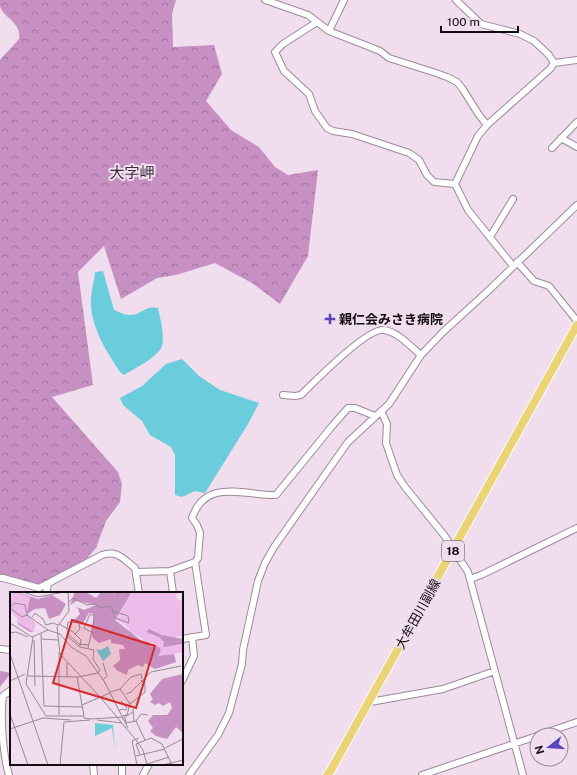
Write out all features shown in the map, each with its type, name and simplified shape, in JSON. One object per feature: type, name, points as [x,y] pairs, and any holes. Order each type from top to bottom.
[{"type":"main road","name":"大牟田川副線","points":[[327,775],[370,702],[577,325]]},
{"type":"street","points":[[265,0],[308,15],[329,31],[380,52],[388,58],[436,73],[456,82],[462,88],[487,125]]},
{"type":"street","points":[[329,31],[344,0]]},
{"type":"street","points":[[456,0],[481,24],[520,34],[534,41],[549,55],[554,63]]},
{"type":"street","points":[[318,22],[283,44],[275,52],[284,71],[309,94],[315,111],[326,128],[333,131],[352,134],[409,153],[419,160],[427,175],[434,182],[456,184]]},
{"type":"street","points":[[577,60],[554,63],[535,84],[487,125],[478,136],[456,184],[468,210],[490,237],[515,264],[534,281],[549,286],[577,321]]},
{"type":"street","points":[[552,148],[577,122]]},
{"type":"street","points":[[562,138],[577,147]]},
{"type":"street","points":[[490,237],[513,199]]},
{"type":"street","points":[[189,775],[218,736],[229,713],[242,664],[243,650],[261,571],[274,547],[348,442],[389,404],[421,355],[443,332],[577,205]]},
{"type":"street","points":[[283,395],[301,395],[368,334],[382,329],[394,332],[421,355]]},
{"type":"street","points":[[136,572],[170,571],[195,562],[198,558],[200,533],[192,518],[195,510],[204,499],[212,494],[228,490],[276,495],[333,424],[348,408],[355,408],[375,416]]},
{"type":"street","points":[[381,411],[387,424],[386,443],[397,475],[405,488],[454,548],[468,572],[523,775]]},
{"type":"street","points":[[470,579],[481,576],[577,528]]},
{"type":"street","points":[[0,578],[39,588],[102,555],[110,553],[117,554],[135,568],[139,592]]},
{"type":"street","points":[[183,639],[206,635],[195,562]]},
{"type":"street","points":[[170,571],[173,592]]},
{"type":"street","points":[[46,592],[48,584]]},
{"type":"street","points":[[183,679],[194,656],[192,638]]},
{"type":"street","points":[[0,649],[10,650]]},
{"type":"street","points":[[370,702],[443,689],[495,671]]},
{"type":"street","points":[[9,775],[2,712],[4,696],[10,691]]},
{"type":"street","points":[[562,727],[577,722]]},
{"type":"street","points":[[422,775],[529,739]]},
{"type":"street","points":[[93,765],[94,775]]},
{"type":"street","points":[[143,775],[148,765]]},
{"type":"green space","points":[[0,0],[176,0],[172,14],[173,47],[214,45],[222,74],[206,101],[231,130],[259,147],[275,167],[288,175],[318,170],[308,256],[280,304],[252,283],[215,263],[176,275],[157,278],[121,299],[104,246],[78,272],[93,385],[52,397],[118,472],[122,484],[120,502],[106,521],[96,548],[85,561],[54,582],[24,587],[0,575],[0,60],[19,39],[19,33],[18,28],[2,10]]},
{"type":"green space","points":[[0,671],[10,673],[10,674],[0,687]]},
{"type":"water","points":[[103,271],[114,310],[124,314],[134,315],[149,308],[158,308],[161,322],[163,342],[160,350],[145,362],[124,375],[120,372],[106,349],[98,333],[92,315],[91,298],[95,272]]},
{"type":"water","points":[[182,359],[199,376],[220,390],[259,403],[248,424],[205,493],[195,491],[182,497],[175,495],[175,455],[171,447],[150,435],[142,421],[123,405],[120,398],[142,386],[166,364]]},
{"type":"place","name":"親仁会みさき病院","points":[[330,319]]},
{"type":"district","name":"大字岬","points":[[132,172]]}]
